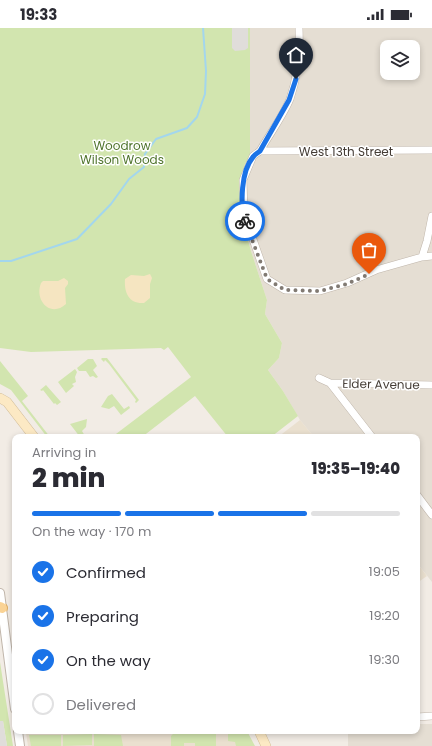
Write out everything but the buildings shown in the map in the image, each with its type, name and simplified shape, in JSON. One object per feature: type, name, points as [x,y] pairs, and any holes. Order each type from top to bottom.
[{"type":"main road","points":[[0,398],[7,402],[32,434]]},
{"type":"main road","points":[[260,734],[266,746]]},
{"type":"street","points":[[298,28],[299,58],[294,86],[289,100],[260,151],[253,156],[243,180],[244,214],[267,279],[285,290],[320,291],[347,284],[376,270],[422,257],[432,256]]},
{"type":"street","name":"West 13th Street","points":[[260,151],[432,150]]},
{"type":"street","points":[[422,257],[432,216]]},
{"type":"street","points":[[319,378],[330,383],[370,434]]},
{"type":"street","name":"Elder Avenue","points":[[330,383],[432,384]]},
{"type":"street","points":[[420,500],[432,515]]},
{"type":"street","points":[[0,593],[12,687]]},
{"type":"street","points":[[420,717],[432,716]]},
{"type":"street","points":[[18,734],[20,746]]},
{"type":"shaded area","points":[[232,28],[248,28],[248,48],[245,50],[235,51],[232,48]]},
{"type":"shaded area","points":[[250,28],[432,28],[432,582],[420,567],[420,434],[312,434],[300,420],[283,391],[268,370],[279,358],[282,343],[265,314],[267,300],[251,251],[240,210],[241,177],[245,164],[250,155]]},
{"type":"shaded area","points":[[300,420],[312,434],[282,434]]},
{"type":"shaded area","points":[[420,567],[427,576],[420,581]]},
{"type":"shaded area","points":[[0,721],[3,721],[7,746],[0,746]]},
{"type":"shaded area","points":[[420,724],[432,724],[432,746],[348,746],[348,734],[420,734]]},
{"type":"shaded area","points":[[26,734],[248,734],[254,746],[28,746]]},
{"type":"green space","name":"Woodrow Wilson Woods","points":[[0,28],[250,28],[250,155],[245,164],[241,177],[240,210],[251,251],[267,300],[265,314],[282,343],[279,358],[268,370],[298,416],[275,434],[226,434],[195,396],[146,434],[116,434],[191,377],[168,347],[164,350],[161,348],[31,352],[0,348]]},
{"type":"green space","points":[[107,358],[139,400],[136,403],[136,400],[109,364],[105,360],[104,362],[101,359]]},
{"type":"green space","points":[[88,359],[93,359],[97,366],[93,370],[98,377],[96,378],[93,376],[90,377],[86,371],[79,371],[77,368]]},
{"type":"green space","points":[[0,361],[28,396],[22,401],[48,434],[45,434],[11,390],[0,384]]},
{"type":"green space","points":[[75,369],[77,372],[75,377],[76,382],[72,384],[74,386],[66,393],[58,382]]},
{"type":"green space","points":[[46,385],[61,402],[57,405],[55,403],[54,404],[43,390],[40,390]]},
{"type":"green space","points":[[112,394],[124,409],[129,406],[130,408],[121,415],[114,406],[109,409],[101,407],[108,396]]},
{"type":"green space","points":[[87,419],[86,427],[82,431],[84,434],[78,434],[70,424]]},
{"type":"green space","points":[[0,662],[13,746],[7,746],[3,721],[0,721]]},
{"type":"green space","points":[[92,734],[92,745],[63,746],[63,735]]},
{"type":"green space","points":[[94,734],[121,735],[123,746],[94,746]]},
{"type":"green space","points":[[173,734],[216,734],[216,746],[195,746],[195,743],[184,743],[184,746],[171,746],[171,736]]},
{"type":"green space","points":[[228,734],[249,734],[255,746],[236,746],[235,742],[228,741]]},
{"type":"green space","points":[[29,735],[61,735],[61,746],[31,746]]},
{"type":"sand","points":[[150,274],[152,278],[150,284],[150,298],[144,303],[131,300],[125,289],[125,279],[131,275],[144,276]]},
{"type":"sand","points":[[64,278],[68,281],[65,288],[66,304],[55,309],[45,306],[40,296],[39,290],[41,283],[43,281],[58,281]]},
{"type":"waterway","points":[[0,261],[11,261],[77,239],[111,204],[129,179],[144,167],[145,154],[156,139],[187,128],[197,117],[205,94],[206,71],[203,28]]},
{"type":"way so far","points":[[245,221],[267,279],[285,290],[320,291],[347,284],[369,274]]},
{"type":"route","points":[[245,221],[243,180],[248,166],[253,156],[260,151],[289,100],[296,79]]}]
